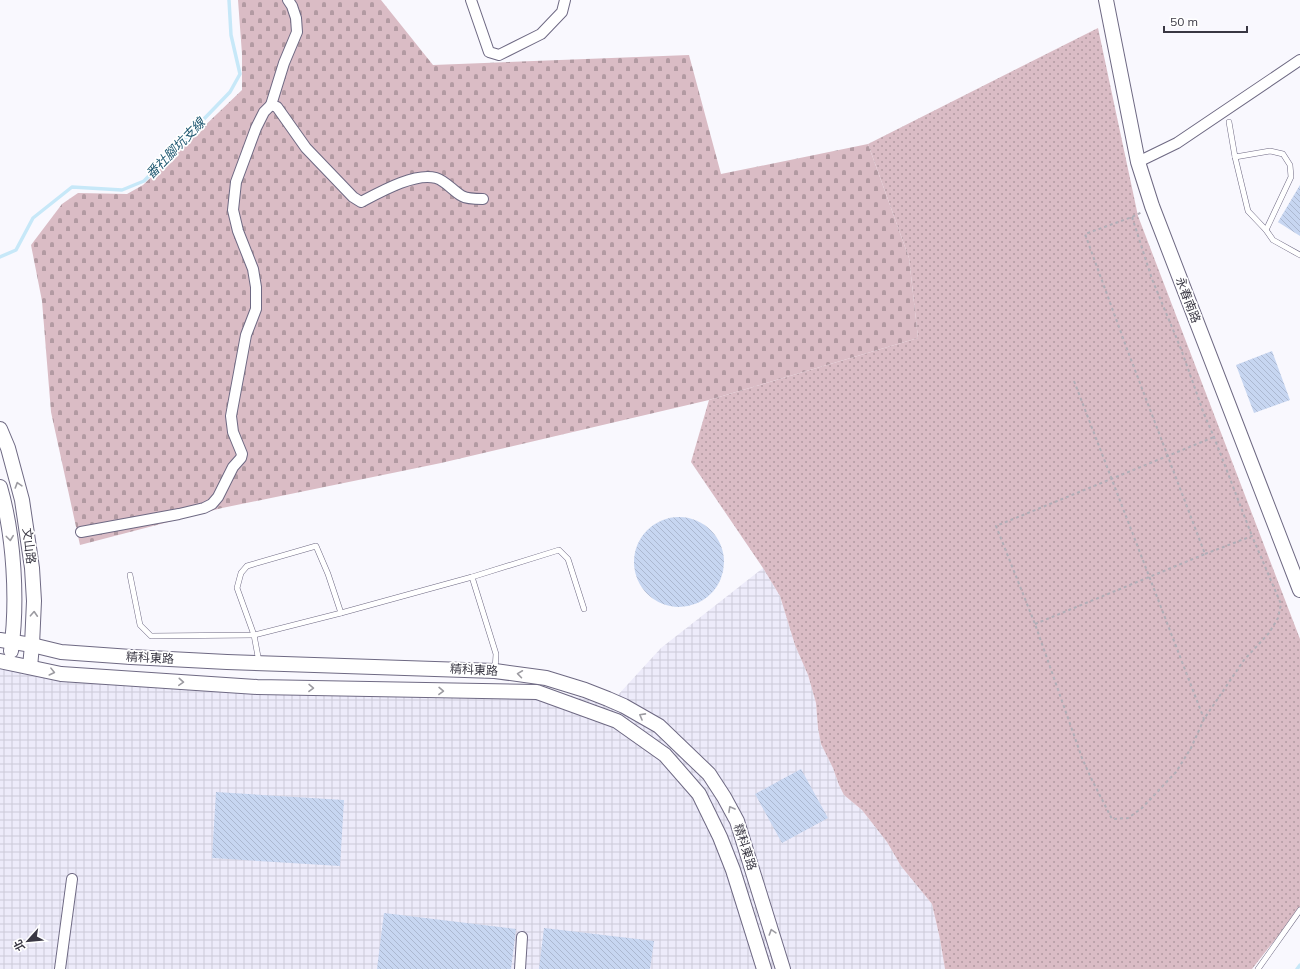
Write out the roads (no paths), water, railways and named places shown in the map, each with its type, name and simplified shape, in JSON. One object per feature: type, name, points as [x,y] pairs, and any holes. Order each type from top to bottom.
[{"type":"street","points":[[81,532],[204,508],[212,504],[218,497],[233,467],[241,458],[242,454],[233,432],[231,416],[246,335],[256,309],[256,287],[253,269],[238,232],[234,210],[235,189],[236,182],[256,128],[264,112],[271,105],[284,63],[297,32],[296,18],[292,6],[288,0]]},
{"type":"street","points":[[471,0],[489,52],[499,56],[541,34],[562,12],[565,0]]},
{"type":"street","name":"永春南路","points":[[1106,0],[1138,162],[1152,206],[1300,590]]},
{"type":"street","points":[[1138,162],[1177,143],[1300,60]]},
{"type":"street","points":[[271,105],[277,106],[306,148],[353,197],[361,202],[381,191],[405,181],[424,178],[436,178],[462,196],[483,199]]},
{"type":"street","name":"文山路","points":[[0,429],[8,448],[22,500],[25,518],[34,601],[30,667]]},
{"type":"street","name":"文山路","points":[[0,486],[6,506],[14,592],[6,641],[5,662]]},
{"type":"street","name":"精科東路","points":[[6,641],[61,652],[227,662],[495,671],[546,678],[585,690],[624,706],[659,726],[709,774],[724,797],[737,821],[783,969]]},
{"type":"street","name":"精科東路","points":[[5,662],[61,674],[257,687],[537,692],[617,721],[666,755],[699,794],[720,837],[733,870],[764,969]]},
{"type":"street","points":[[60,969],[72,879]]},
{"type":"street","points":[[520,969],[522,938]]},
{"type":"lane","points":[[1229,122],[1235,157],[1248,211],[1266,230],[1273,240],[1300,255]]},
{"type":"lane","points":[[1235,157],[1270,151],[1282,154],[1290,165],[1291,177],[1266,230]]},
{"type":"lane","points":[[259,663],[254,635],[237,588],[242,573],[247,566],[316,546],[328,574],[341,613]]},
{"type":"lane","points":[[130,575],[140,625],[151,636],[254,635],[472,578],[559,550],[568,559],[584,609]]},
{"type":"lane","points":[[472,578],[496,654],[495,671]]},
{"type":"lane","points":[[1258,969],[1300,910]]},
{"type":"waterway","name":"番社腳坑支線","points":[[0,257],[16,250],[33,218],[72,187],[122,190],[144,181],[230,92],[240,74],[231,35],[229,0]]},
{"type":"waterway","points":[[1297,969],[1300,965]]}]
